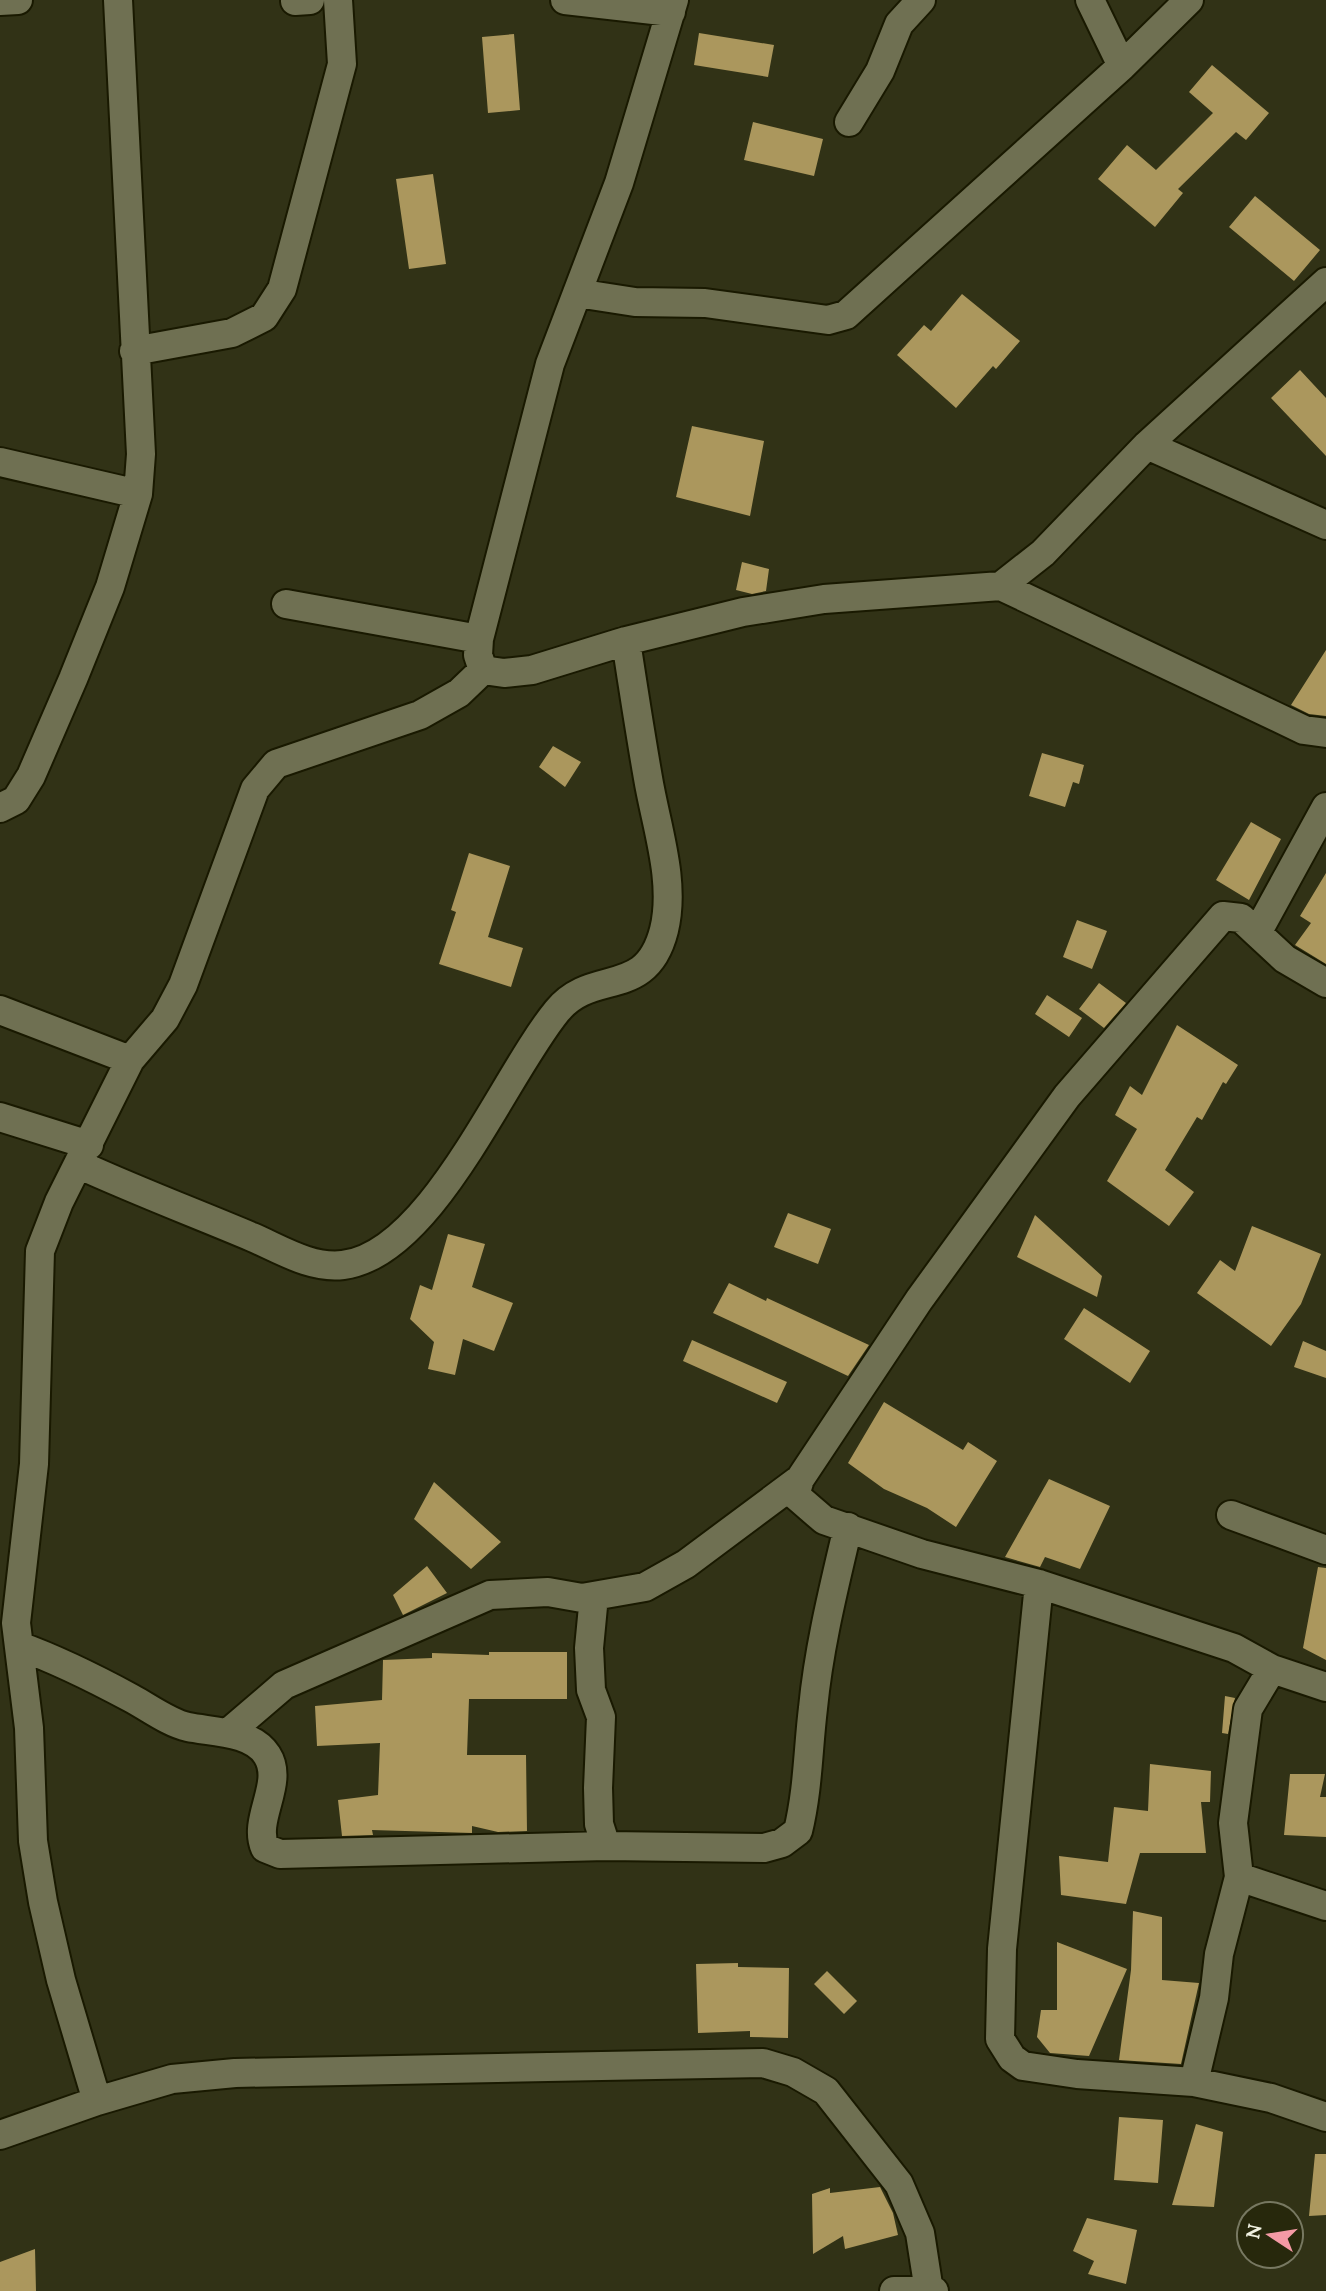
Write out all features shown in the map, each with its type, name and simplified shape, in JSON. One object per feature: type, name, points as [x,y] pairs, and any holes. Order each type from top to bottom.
[{"type":"street","points":[[0,1],[18,0]]},
{"type":"street","points":[[0,808],[16,800],[31,776],[110,587],[138,494],[141,454],[118,0]]},
{"type":"street","points":[[134,351],[232,332],[264,317],[282,289],[342,64],[338,0]]},
{"type":"street","points":[[483,670],[478,656],[480,639],[550,364],[619,183],[673,6],[565,0]]},
{"type":"street","points":[[849,122],[880,71],[900,24],[921,0]]},
{"type":"street","points":[[1090,0],[1122,66]]},
{"type":"street","points":[[577,293],[635,302],[705,303],[828,320],[846,315],[1122,66],[1189,0]]},
{"type":"street","points":[[1001,586],[1042,553],[1147,445],[1326,282]]},
{"type":"street","points":[[1147,445],[1326,525]]},
{"type":"street","points":[[0,462],[138,494]]},
{"type":"street","points":[[483,670],[504,673],[532,670],[626,641],[743,612],[824,599],[1001,586],[1304,730],[1326,733]]},
{"type":"street","points":[[285,604],[480,639]]},
{"type":"street","points":[[0,1117],[85,1155],[296,1258],[341,1265],[376,1256],[411,1224],[467,1155],[511,1078],[558,1010],[578,993],[642,972],[657,955],[664,927],[668,884],[626,641]]},
{"type":"street","points":[[97,2101],[61,1980],[43,1902],[33,1841],[29,1728],[16,1623],[34,1464],[40,1251],[60,1202],[130,1060],[165,1019],[183,985],[255,789],[276,764],[420,715],[458,693],[483,670]]},
{"type":"street","points":[[1257,933],[1326,807]]},
{"type":"street","points":[[1326,983],[1285,959],[1241,918],[1223,916],[1076,1086],[919,1300],[800,1479],[795,1495],[824,1520],[922,1554],[1039,1584],[1234,1648],[1272,1669],[1326,1687]]},
{"type":"street","points":[[0,1010],[130,1060]]},
{"type":"street","points":[[228,1733],[284,1685],[490,1595],[548,1592],[582,1598],[645,1587],[686,1564],[800,1479]]},
{"type":"street","points":[[1231,1516],[1326,1550]]},
{"type":"street","points":[[19,1646],[62,1661],[185,1727],[228,1733],[259,1746],[268,1755],[272,1771],[259,1835],[265,1847],[280,1854],[606,1846],[764,1848],[782,1843],[798,1831],[806,1799],[813,1707],[827,1614],[848,1527]]},
{"type":"street","points":[[1039,1584],[1002,1949],[1000,2039],[1012,2058],[1023,2066],[1077,2074],[1194,2082],[1270,2098],[1326,2118]]},
{"type":"street","points":[[594,1596],[589,1648],[591,1690],[601,1717],[598,1788],[600,1824],[606,1846]]},
{"type":"street","points":[[1194,2082],[1214,1998],[1219,1954],[1239,1877],[1233,1823],[1248,1709],[1272,1669]]},
{"type":"street","points":[[1239,1877],[1326,1906]]},
{"type":"street","points":[[0,2135],[97,2101],[172,2079],[235,2073],[763,2063],[793,2072],[826,2091],[899,2185],[920,2233],[931,2290],[894,2291]]},
{"type":"building","points":[[699,33],[774,45],[768,77],[694,65]]},
{"type":"building","points":[[514,34],[520,110],[488,113],[482,37]]},
{"type":"building","points":[[1212,65],[1269,113],[1246,140],[1236,132],[1178,189],[1183,193],[1155,227],[1098,179],[1127,145],[1156,170],[1213,113],[1189,92]]},
{"type":"building","points":[[753,122],[823,139],[814,176],[744,160]]},
{"type":"building","points":[[433,174],[446,264],[409,269],[396,179]]},
{"type":"building","points":[[1255,196],[1320,250],[1294,281],[1229,227]]},
{"type":"building","points":[[962,294],[1020,341],[996,369],[993,366],[956,408],[897,355],[924,325],[931,331]]},
{"type":"building","points":[[1300,370],[1326,398],[1326,456],[1271,398]]},
{"type":"building","points":[[692,426],[764,441],[750,516],[676,497]]},
{"type":"building","points":[[742,562],[769,569],[766,591],[752,594],[736,590]]},
{"type":"building","points":[[1326,650],[1326,716],[1309,714],[1291,705]]},
{"type":"building","points":[[553,746],[581,762],[565,787],[539,767]]},
{"type":"building","points":[[1042,753],[1084,765],[1079,784],[1073,782],[1065,807],[1029,796]]},
{"type":"building","points":[[1251,822],[1281,839],[1249,900],[1216,880]]},
{"type":"building","points":[[469,853],[510,866],[488,937],[523,948],[511,987],[439,964],[456,912],[451,910]]},
{"type":"building","points":[[1326,873],[1326,964],[1295,945],[1311,923],[1300,916]]},
{"type":"building","points":[[1077,920],[1107,931],[1092,969],[1063,957]]},
{"type":"building","points":[[1099,983],[1126,1003],[1104,1028],[1079,1009]]},
{"type":"building","points":[[1047,995],[1082,1018],[1069,1037],[1035,1014]]},
{"type":"building","points":[[1177,1025],[1238,1065],[1226,1084],[1223,1082],[1202,1120],[1197,1117],[1165,1170],[1194,1192],[1169,1226],[1107,1181],[1137,1129],[1115,1115],[1130,1086],[1142,1095]]},
{"type":"building","points":[[788,1213],[831,1229],[818,1264],[774,1247]]},
{"type":"building","points":[[1035,1215],[1102,1276],[1097,1297],[1017,1257]]},
{"type":"building","points":[[1252,1226],[1321,1254],[1301,1304],[1271,1346],[1197,1293],[1220,1260],[1235,1271]]},
{"type":"building","points":[[448,1234],[485,1244],[472,1287],[513,1303],[494,1351],[463,1339],[455,1375],[428,1369],[434,1342],[410,1319],[420,1285],[432,1290]]},
{"type":"building","points":[[729,1283],[869,1345],[848,1376],[713,1313]]},
{"type":"building","points":[[1084,1308],[1150,1351],[1130,1383],[1064,1339]]},
{"type":"building","points":[[692,1340],[787,1382],[777,1403],[683,1361]]},
{"type":"building","points":[[1303,1341],[1326,1351],[1326,1378],[1294,1367]]},
{"type":"building","points":[[884,1402],[963,1450],[968,1442],[997,1461],[956,1527],[927,1508],[884,1489],[848,1463]]},
{"type":"building","points":[[1049,1479],[1110,1506],[1080,1569],[1045,1557],[1040,1567],[1005,1557]]},
{"type":"building","points":[[434,1482],[501,1542],[471,1569],[414,1519]]},
{"type":"building","points":[[427,1566],[447,1593],[403,1615],[393,1595]]},
{"type":"building","points":[[1318,1567],[1326,1568],[1326,1660],[1303,1648]]},
{"type":"building","points":[[489,1652],[567,1652],[567,1699],[469,1699],[467,1755],[526,1755],[527,1831],[498,1832],[472,1826],[472,1833],[372,1830],[373,1835],[342,1836],[338,1800],[378,1795],[380,1743],[317,1746],[315,1706],[382,1700],[383,1660],[432,1658],[432,1653],[489,1655]]},
{"type":"building","points":[[1225,1696],[1235,1698],[1228,1734],[1222,1733]]},
{"type":"building","points":[[1150,1764],[1211,1771],[1210,1802],[1201,1802],[1206,1853],[1140,1853],[1126,1904],[1061,1895],[1059,1856],[1108,1862],[1114,1807],[1148,1811]]},
{"type":"building","points":[[1290,1774],[1325,1774],[1320,1797],[1326,1797],[1326,1837],[1284,1835]]},
{"type":"building","points":[[1133,1911],[1162,1917],[1162,1980],[1199,1983],[1181,2064],[1119,2060],[1131,1970]]},
{"type":"building","points":[[1057,1942],[1127,1969],[1089,2056],[1050,2053],[1037,2037],[1041,2010],[1057,2010]]},
{"type":"building","points":[[738,1963],[738,1967],[789,1968],[788,2038],[750,2037],[750,2031],[698,2033],[696,1964]]},
{"type":"building","points":[[827,1971],[857,2001],[844,2014],[814,1984]]},
{"type":"building","points":[[1119,2117],[1163,2120],[1158,2183],[1114,2180]]},
{"type":"building","points":[[1196,2124],[1223,2132],[1214,2207],[1172,2205]]},
{"type":"building","points":[[1315,2154],[1326,2154],[1326,2215],[1309,2216]]},
{"type":"building","points":[[880,2187],[893,2213],[898,2235],[845,2249],[843,2236],[813,2254],[812,2194],[830,2188],[830,2193]]},
{"type":"building","points":[[1087,2218],[1137,2230],[1126,2284],[1088,2274],[1094,2261],[1073,2251]]},
{"type":"building","points":[[35,2249],[36,2291],[0,2291],[0,2262]]}]
